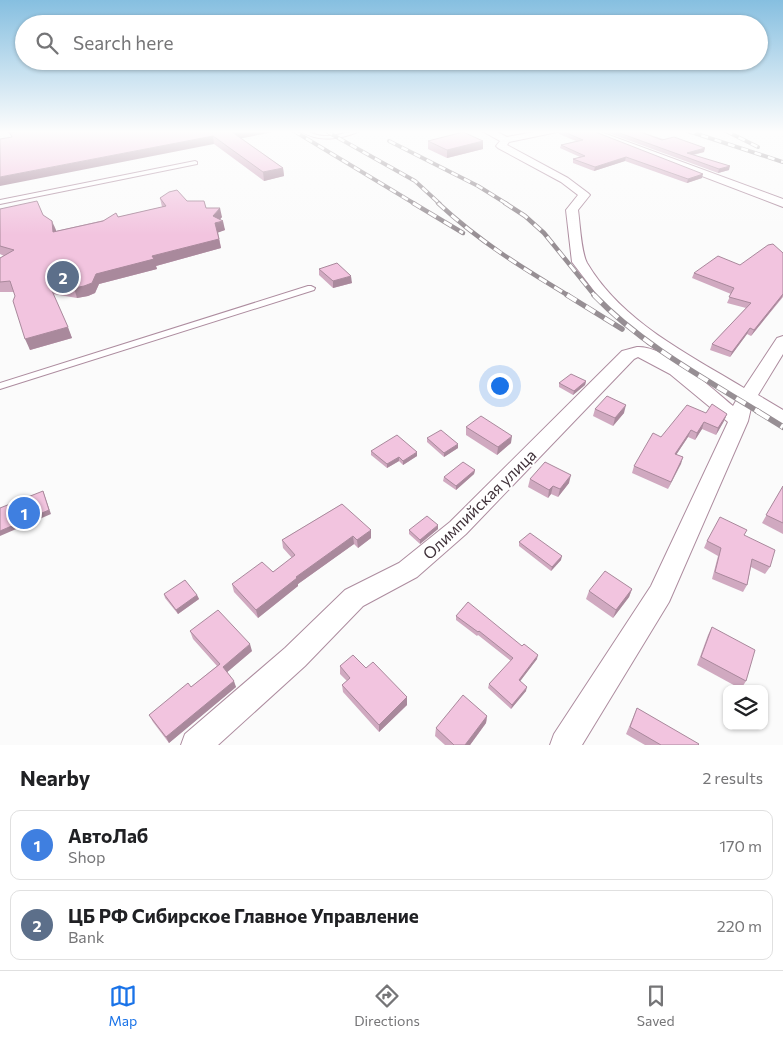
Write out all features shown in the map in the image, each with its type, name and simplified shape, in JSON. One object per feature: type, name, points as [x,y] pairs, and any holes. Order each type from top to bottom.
[{"type":"street","points":[[540,166],[560,175],[584,195],[572,210],[579,262],[613,306],[654,341],[783,419]]},
{"type":"street","points":[[682,166],[783,203]]},
{"type":"street","points":[[565,745],[660,594],[747,398],[783,341]]},
{"type":"street","name":"Олимпийская улица","points":[[196,745],[295,657],[354,598],[408,570],[458,528],[628,355],[638,352],[659,360],[715,400],[738,421]]},
{"type":"lane","points":[[0,202],[181,166]]},
{"type":"lane","points":[[0,386],[311,288]]},
{"type":"building","points":[[0,166],[58,166],[0,177]]},
{"type":"building","points":[[254,166],[280,166],[283,168],[263,172]]},
{"type":"building","points":[[651,166],[682,166],[703,174],[688,179]]},
{"type":"building","points":[[710,166],[730,166],[719,169]]},
{"type":"building","points":[[177,190],[187,201],[204,201],[206,208],[220,208],[213,216],[223,221],[215,223],[219,239],[152,256],[154,259],[96,274],[92,283],[84,286],[74,288],[49,284],[68,327],[25,339],[13,301],[15,296],[10,281],[0,282],[0,258],[14,250],[0,246],[0,209],[37,201],[43,215],[52,221],[53,232],[103,221],[116,213],[118,217],[166,206],[160,198],[169,192]]},
{"type":"building","points":[[773,244],[783,253],[783,294],[754,330],[750,328],[732,352],[712,344],[751,303],[729,297],[734,288],[694,273],[718,256],[740,265],[768,245]]},
{"type":"building","points":[[337,263],[351,276],[333,281],[319,269]]},
{"type":"building","points":[[571,374],[586,381],[574,391],[559,383]]},
{"type":"building","points":[[607,396],[626,405],[615,418],[595,409]]},
{"type":"building","points":[[712,404],[727,414],[718,428],[704,422],[697,433],[691,430],[675,454],[683,457],[671,482],[634,466],[653,433],[661,437],[687,405],[706,413]]},
{"type":"building","points":[[481,416],[512,436],[498,447],[466,427]]},
{"type":"building","points":[[441,430],[458,444],[444,453],[427,438]]},
{"type":"building","points":[[397,435],[417,452],[403,461],[399,457],[387,464],[371,451]]},
{"type":"building","points":[[463,462],[475,470],[456,486],[444,477]]},
{"type":"building","points":[[545,462],[571,475],[560,489],[553,486],[549,490],[530,479]]},
{"type":"building","points":[[783,486],[783,523],[766,515]]},
{"type":"building","points":[[43,491],[49,510],[0,531],[0,508]]},
{"type":"building","points":[[342,504],[371,530],[357,540],[353,536],[296,577],[256,610],[232,584],[262,562],[273,572],[295,555],[282,540]]},
{"type":"building","points":[[427,516],[438,525],[420,540],[409,530]]},
{"type":"building","points":[[720,517],[747,530],[744,535],[775,550],[770,567],[752,559],[747,585],[715,572],[721,548],[707,541]]},
{"type":"building","points":[[530,533],[562,556],[552,567],[519,542]]},
{"type":"building","points":[[605,571],[632,589],[616,610],[589,591]]},
{"type":"building","points":[[185,580],[197,595],[176,610],[164,594]]},
{"type":"building","points":[[468,602],[522,646],[524,644],[538,655],[519,680],[527,687],[512,705],[489,684],[513,658],[479,631],[456,616]]},
{"type":"building","points":[[218,610],[250,644],[223,667],[234,681],[166,737],[149,715],[188,683],[191,687],[220,664],[190,631]]},
{"type":"building","points":[[712,627],[755,650],[746,681],[701,657]]},
{"type":"building","points":[[353,655],[366,668],[373,662],[407,697],[379,725],[342,685],[350,678],[340,666]]},
{"type":"building","points":[[463,695],[487,716],[465,745],[454,745],[436,728]]},
{"type":"building","points":[[637,708],[699,744],[661,745],[630,727]]},
{"type":"railway","points":[[352,166],[415,204]]},
{"type":"railway","points":[[388,166],[415,181],[440,204]]},
{"type":"railway","points":[[438,166],[478,186],[507,204]]},
{"type":"railway","points":[[413,203],[463,233]]},
{"type":"railway","points":[[438,203],[485,242],[569,296]]},
{"type":"railway","points":[[505,203],[525,216],[544,233],[595,296]]},
{"type":"railway","points":[[567,295],[622,329]]},
{"type":"railway","points":[[595,296],[612,313],[673,359],[759,412]]},
{"type":"railway","points":[[757,411],[783,427]]},
{"type":"place","name":"ЦБ РФ Сибирское Главное Управление","points":[[63,277]]},
{"type":"place","name":"АвтоЛаб","points":[[24,513]]}]
